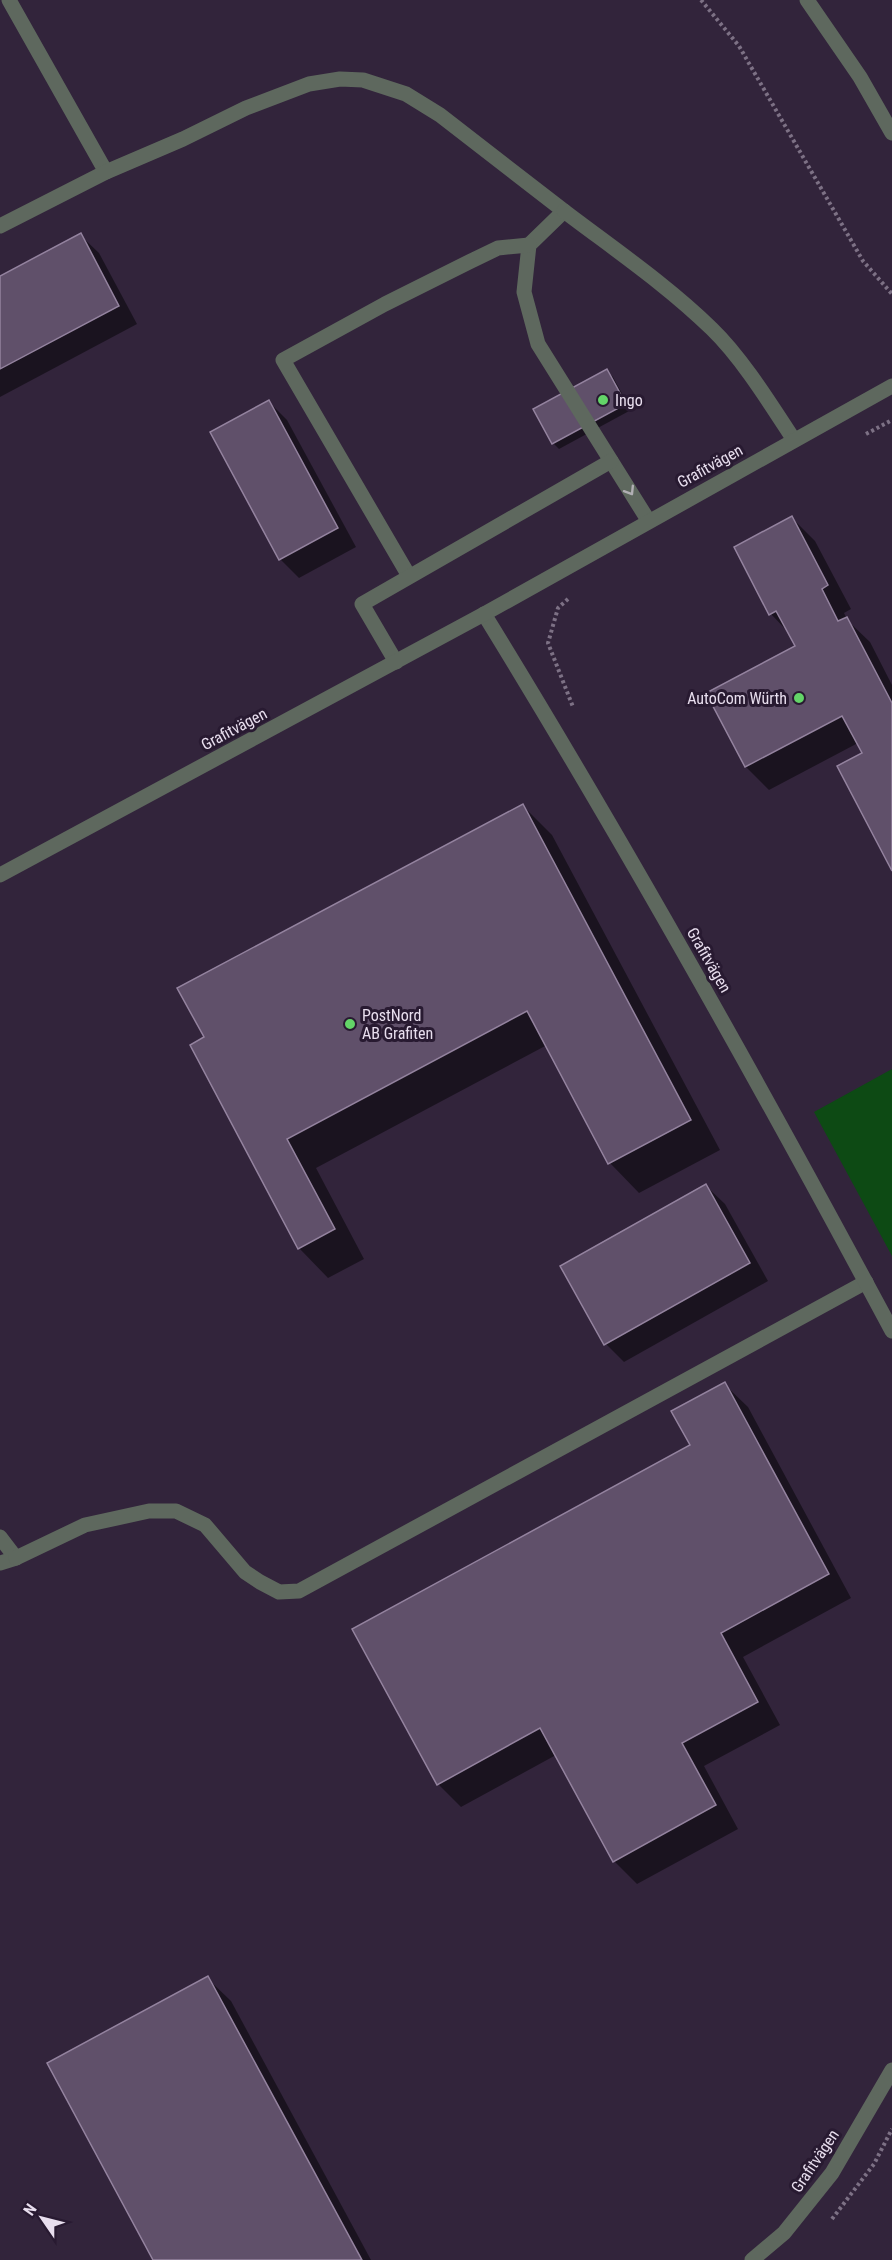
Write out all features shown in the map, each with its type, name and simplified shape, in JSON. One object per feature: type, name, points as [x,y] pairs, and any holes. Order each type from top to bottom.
[{"type":"street","points":[[9,0],[106,172]]},
{"type":"street","points":[[807,0],[860,77],[892,133]]},
{"type":"street","points":[[0,226],[106,172],[183,139],[246,108],[309,84],[340,79],[363,80],[406,94],[440,115],[632,262],[713,330],[740,363],[794,440]]},
{"type":"street","points":[[409,576],[283,360],[385,304],[498,248],[529,245],[564,211]]},
{"type":"street","points":[[529,245],[524,292],[538,344],[648,520]]},
{"type":"street","name":"Grafitvägen","points":[[0,875],[484,614],[648,520],[892,386]]},
{"type":"street","points":[[396,662],[362,604],[611,461]]},
{"type":"street","name":"Grafitvägen","points":[[484,614],[553,725],[759,1082],[892,1331]]},
{"type":"street","points":[[0,1563],[16,1558],[85,1525],[149,1511],[176,1511],[205,1525],[245,1572],[260,1582],[279,1592],[299,1591],[866,1282]]},
{"type":"street","points":[[0,1537],[16,1558]]},
{"type":"street","name":"Grafitvägen","points":[[752,2260],[784,2233],[832,2173],[892,2070]]},
{"type":"path","points":[[701,0],[739,46],[863,261],[892,294]]},
{"type":"path","points":[[861,436],[892,420]]},
{"type":"path","points":[[576,593],[558,608],[548,643],[577,713]]},
{"type":"green space","points":[[892,1069],[892,1256],[814,1112]]},
{"type":"building","points":[[81,233],[119,306],[0,369],[0,276]]},
{"type":"building","points":[[607,369],[626,404],[552,444],[533,409]]},
{"type":"building","points":[[269,400],[338,528],[279,560],[210,432]]},
{"type":"building","name":"AutoCom Würth","points":[[792,516],[828,585],[822,589],[838,621],[847,617],[892,703],[892,871],[837,766],[862,753],[842,716],[745,767],[706,693],[795,646],[776,611],[769,615],[734,547]]},
{"type":"building","name":"PostNord AB Grafiten","points":[[523,804],[691,1120],[608,1164],[527,1011],[287,1139],[335,1229],[298,1249],[190,1045],[204,1037],[177,988]]},
{"type":"building","points":[[706,1184],[750,1263],[604,1345],[560,1266]]},
{"type":"building","points":[[725,1382],[829,1574],[721,1633],[758,1702],[682,1743],[716,1805],[613,1862],[540,1728],[437,1785],[352,1629],[690,1445],[671,1411]]},
{"type":"building","points":[[208,1976],[362,2260],[153,2260],[47,2063]]},
{"type":"place","name":"Ingo","points":[[603,400]]},
{"type":"place","name":"AutoCom Würth","points":[[799,698]]},
{"type":"place","name":"PostNord AB Grafiten","points":[[350,1024]]}]
